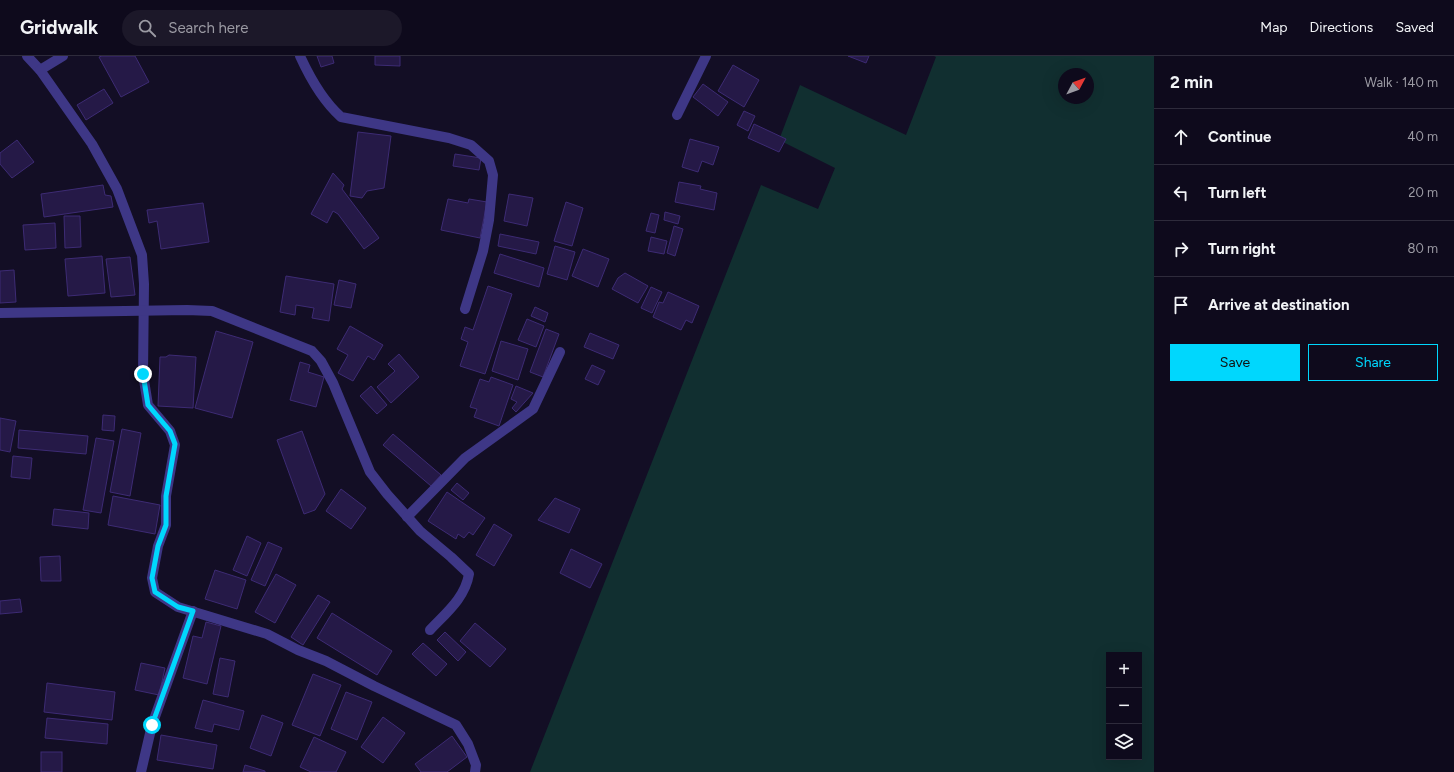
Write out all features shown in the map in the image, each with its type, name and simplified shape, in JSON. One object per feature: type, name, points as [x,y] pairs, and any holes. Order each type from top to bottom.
[{"type":"street","points":[[27,56],[40,70],[92,144],[117,189],[142,255],[144,311],[143,374],[148,405],[170,431],[175,444],[166,496],[166,525],[158,546],[152,578],[155,592],[178,607],[267,634],[298,650],[326,661],[374,686],[456,725],[468,744],[476,765],[476,772]]},
{"type":"street","points":[[40,70],[63,56]]},
{"type":"street","points":[[300,56],[319,91],[332,109],[342,116],[449,138],[471,145],[489,161],[493,175],[489,220],[483,251],[464,308]]},
{"type":"street","points":[[677,115],[706,56]]},
{"type":"street","points":[[0,313],[187,310],[212,311],[312,351],[321,361],[334,382],[370,472],[420,531],[464,568],[468,574],[467,584],[463,594],[430,630]]},
{"type":"street","points":[[407,517],[465,458],[533,409],[560,352]]},
{"type":"street","points":[[141,772],[152,725],[193,611]]},
{"type":"green space","points":[[934,56],[1154,56],[1154,772],[530,772],[761,185],[818,209],[835,168],[779,140],[800,85],[906,135],[936,57]]},
{"type":"building","points":[[135,56],[149,82],[121,97],[99,57]]},
{"type":"building","points":[[317,56],[332,56],[334,63],[321,67]]},
{"type":"building","points":[[375,56],[400,56],[400,66],[375,65]]},
{"type":"building","points":[[848,56],[869,56],[866,63]]},
{"type":"building","points":[[733,65],[759,80],[744,107],[718,91]]},
{"type":"building","points":[[703,84],[728,102],[718,116],[693,97]]},
{"type":"building","points":[[104,89],[113,103],[86,120],[77,105]]},
{"type":"building","points":[[744,111],[755,116],[748,131],[737,125]]},
{"type":"building","points":[[754,124],[786,139],[779,152],[748,138]]},
{"type":"building","points":[[358,132],[391,136],[384,188],[367,191],[362,198],[350,196]]},
{"type":"building","points":[[690,139],[719,147],[713,165],[702,161],[698,172],[682,167]]},
{"type":"building","points":[[17,140],[34,162],[12,178],[0,164],[0,153]]},
{"type":"building","points":[[455,154],[481,158],[479,170],[453,166]]},
{"type":"building","points":[[333,173],[344,185],[342,189],[379,238],[364,249],[338,214],[333,211],[327,223],[311,214]]},
{"type":"building","points":[[679,182],[701,186],[700,189],[717,193],[714,210],[675,202]]},
{"type":"building","points":[[103,185],[105,195],[111,196],[113,207],[44,217],[41,194]]},
{"type":"building","points":[[509,194],[533,198],[527,226],[504,221]]},
{"type":"building","points":[[448,199],[468,203],[469,199],[487,202],[480,238],[441,230]]},
{"type":"building","points":[[566,202],[583,208],[572,246],[554,241]]},
{"type":"building","points":[[203,203],[209,242],[161,249],[157,221],[149,223],[147,210]]},
{"type":"building","points":[[665,212],[680,216],[678,224],[664,220]]},
{"type":"building","points":[[651,213],[659,215],[655,233],[646,231]]},
{"type":"building","points":[[64,216],[80,216],[81,247],[65,248]]},
{"type":"building","points":[[55,223],[56,248],[25,250],[23,225]]},
{"type":"building","points":[[674,226],[683,229],[675,256],[667,253]]},
{"type":"building","points":[[500,234],[539,242],[536,254],[498,246]]},
{"type":"building","points":[[651,237],[667,241],[664,254],[648,251]]},
{"type":"building","points":[[555,246],[575,252],[567,280],[547,274]]},
{"type":"building","points":[[583,249],[609,259],[598,287],[572,276]]},
{"type":"building","points":[[500,254],[544,268],[539,287],[494,273]]},
{"type":"building","points":[[102,256],[105,293],[68,296],[65,259]]},
{"type":"building","points":[[130,257],[135,295],[111,297],[106,259]]},
{"type":"building","points":[[14,270],[16,302],[0,303],[0,271]]},
{"type":"building","points":[[625,273],[648,286],[638,303],[612,289],[618,278]]},
{"type":"building","points":[[286,276],[334,284],[329,321],[312,318],[314,308],[296,305],[295,315],[280,312]]},
{"type":"building","points":[[339,280],[356,284],[351,308],[334,305]]},
{"type":"building","points":[[488,286],[512,294],[485,374],[460,366],[468,342],[461,339],[465,327],[473,330]]},
{"type":"building","points":[[651,287],[662,292],[652,313],[641,308]]},
{"type":"building","points":[[668,292],[699,306],[692,323],[686,320],[681,330],[653,317],[659,302],[663,303]]},
{"type":"building","points":[[535,307],[548,313],[545,322],[531,316]]},
{"type":"building","points":[[527,319],[544,326],[536,347],[518,340]]},
{"type":"building","points":[[350,326],[383,345],[374,360],[368,356],[353,381],[338,373],[348,355],[337,349]]},
{"type":"building","points":[[546,329],[559,334],[543,377],[530,372]]},
{"type":"building","points":[[216,331],[253,342],[232,418],[195,408]]},
{"type":"building","points":[[590,333],[619,345],[613,359],[584,347]]},
{"type":"building","points":[[501,341],[528,349],[518,380],[492,371]]},
{"type":"building","points":[[399,354],[419,377],[391,403],[377,387],[395,371],[388,364]]},
{"type":"building","points":[[169,355],[196,357],[193,408],[158,406],[160,357],[166,357]]},
{"type":"building","points":[[300,362],[310,365],[308,372],[324,377],[316,407],[290,400]]},
{"type":"building","points":[[592,365],[605,371],[598,385],[585,379]]},
{"type":"building","points":[[491,377],[513,385],[499,426],[474,417],[477,409],[470,407],[480,379],[489,382]]},
{"type":"building","points":[[371,386],[387,405],[377,414],[360,396]]},
{"type":"building","points":[[516,386],[533,393],[516,412],[512,408],[517,402],[511,399]]},
{"type":"building","points":[[103,415],[115,416],[114,431],[102,430]]},
{"type":"building","points":[[0,418],[16,421],[10,452],[0,450]]},
{"type":"building","points":[[122,429],[141,433],[130,496],[110,492]]},
{"type":"building","points":[[19,430],[88,436],[86,454],[18,448]]},
{"type":"building","points":[[302,431],[325,494],[315,510],[304,514],[277,440]]},
{"type":"building","points":[[393,434],[441,475],[431,486],[383,445]]},
{"type":"building","points":[[96,438],[114,441],[101,513],[83,510]]},
{"type":"building","points":[[13,456],[32,458],[30,479],[11,477]]},
{"type":"building","points":[[457,483],[469,493],[463,500],[451,490]]},
{"type":"building","points":[[341,489],[366,508],[351,529],[326,511]]},
{"type":"building","points":[[447,492],[485,518],[473,535],[469,532],[464,538],[458,534],[456,539],[428,521]]},
{"type":"building","points":[[113,496],[160,505],[155,534],[108,525]]},
{"type":"building","points":[[555,498],[580,509],[569,533],[538,520]]},
{"type":"building","points":[[54,509],[89,513],[88,529],[52,525]]},
{"type":"building","points":[[494,524],[512,535],[494,566],[476,555]]},
{"type":"building","points":[[247,536],[261,543],[247,576],[233,570]]},
{"type":"building","points":[[268,542],[282,548],[265,586],[251,580]]},
{"type":"building","points":[[571,549],[602,564],[590,588],[560,573]]},
{"type":"building","points":[[60,556],[61,581],[41,581],[40,557]]},
{"type":"building","points":[[215,570],[246,580],[237,609],[205,599]]},
{"type":"building","points":[[276,574],[296,585],[275,623],[255,612]]},
{"type":"building","points":[[318,595],[330,602],[303,645],[291,637]]},
{"type":"building","points":[[20,599],[22,612],[0,614],[0,601]]},
{"type":"building","points":[[332,613],[392,651],[377,675],[317,638]]},
{"type":"building","points":[[206,622],[221,626],[207,684],[183,678],[193,636],[202,638]]},
{"type":"building","points":[[475,623],[506,649],[490,667],[460,641]]},
{"type":"building","points":[[445,632],[466,652],[458,661],[437,640]]},
{"type":"building","points":[[423,643],[447,664],[436,676],[412,654]]},
{"type":"building","points":[[220,658],[235,661],[228,697],[213,694]]},
{"type":"building","points":[[141,663],[165,668],[159,695],[135,690]]},
{"type":"building","points":[[313,674],[341,685],[320,736],[292,725]]},
{"type":"building","points":[[47,683],[115,692],[112,720],[44,712]]},
{"type":"building","points":[[346,692],[372,702],[357,740],[331,729]]},
{"type":"building","points":[[203,700],[244,711],[239,730],[214,724],[212,732],[195,728]]},
{"type":"building","points":[[262,715],[283,723],[271,756],[250,748]]},
{"type":"building","points":[[383,717],[405,733],[383,763],[361,747]]},
{"type":"building","points":[[47,718],[108,724],[107,744],[45,738]]},
{"type":"building","points":[[161,735],[217,745],[213,769],[157,760]]},
{"type":"building","points":[[452,736],[467,757],[447,772],[421,772],[415,764]]},
{"type":"building","points":[[314,737],[346,752],[336,772],[311,772],[300,767]]},
{"type":"building","points":[[41,752],[62,752],[62,772],[41,772]]},
{"type":"building","points":[[245,765],[265,771],[265,772],[243,772]]},
{"type":"route","points":[[143,374],[148,405],[170,431],[175,444],[166,496],[166,525],[158,546],[152,578],[155,592],[178,607],[193,611],[152,725]]}]
